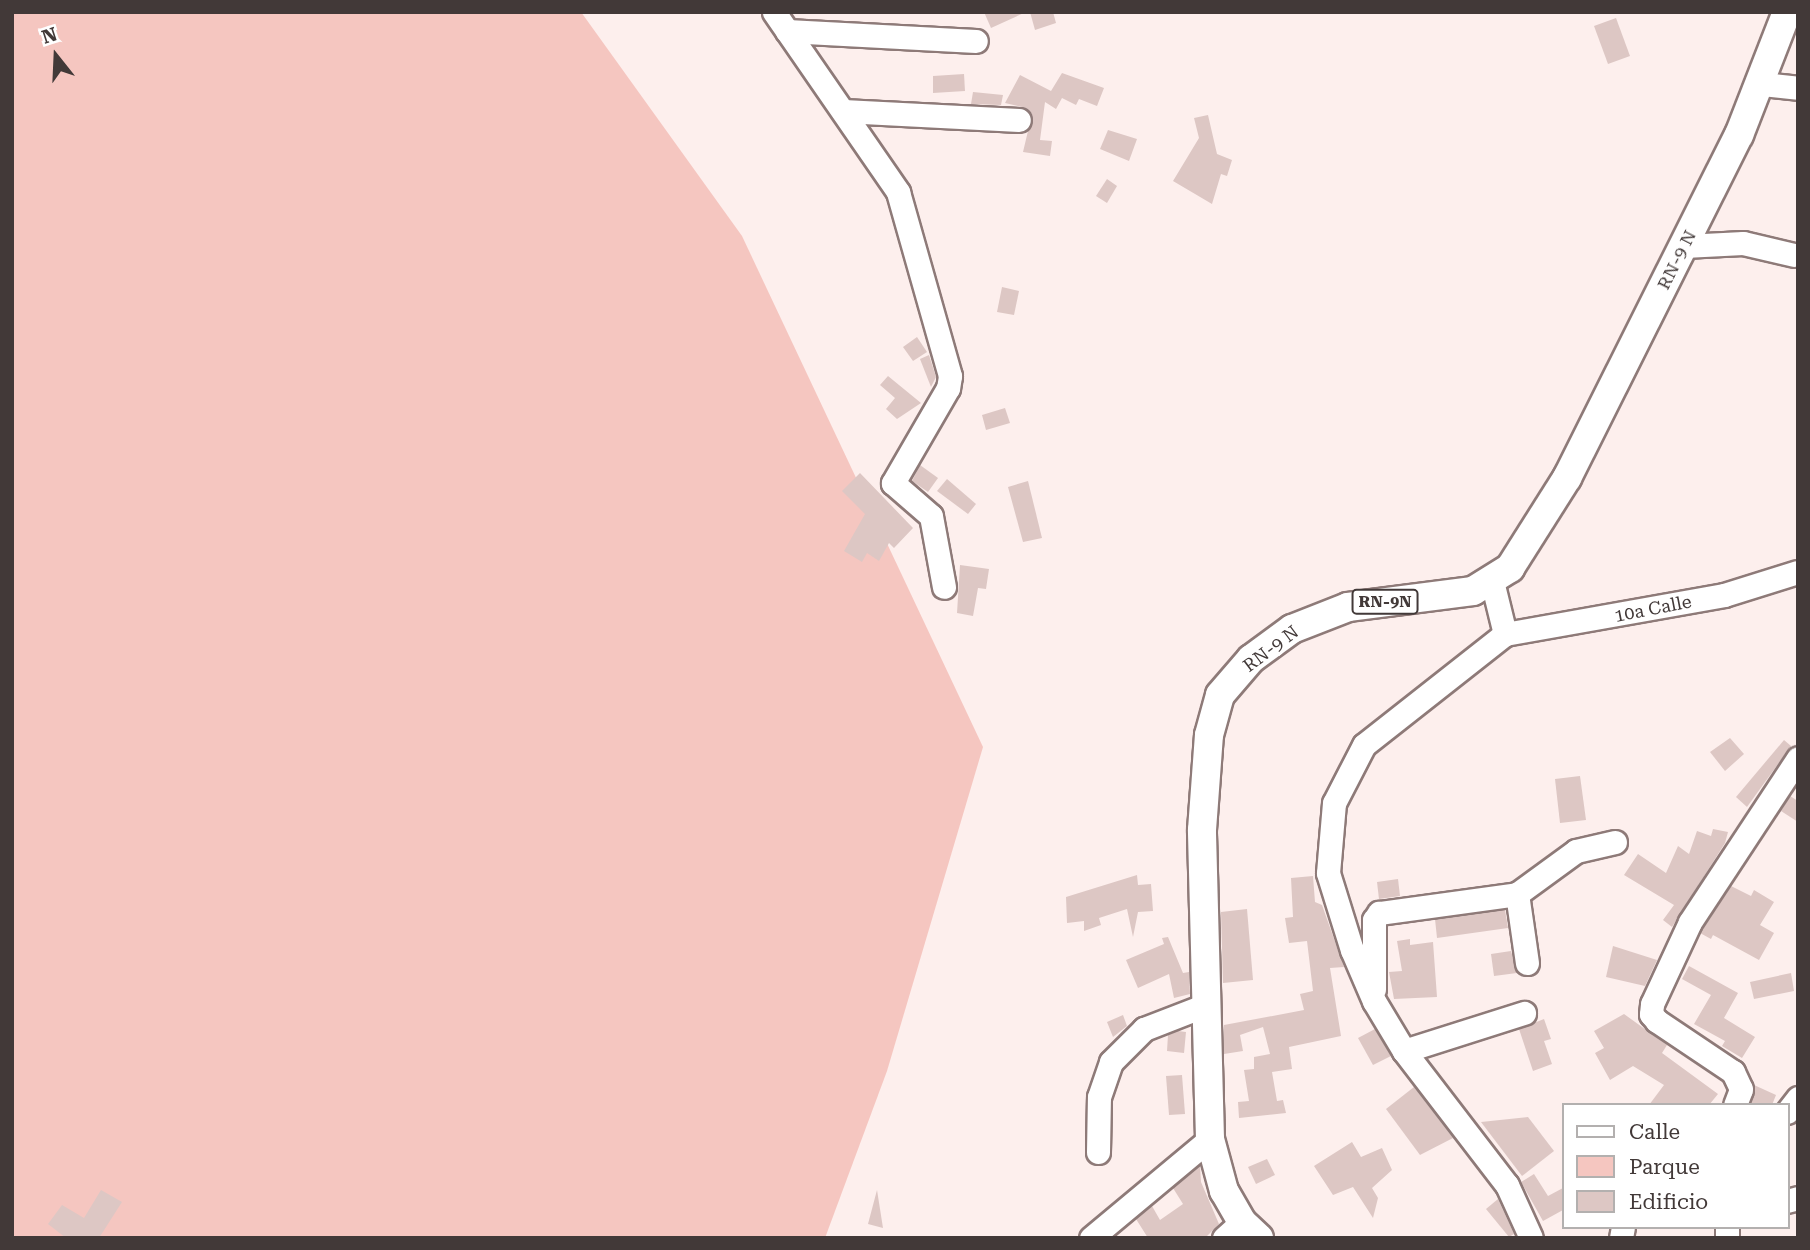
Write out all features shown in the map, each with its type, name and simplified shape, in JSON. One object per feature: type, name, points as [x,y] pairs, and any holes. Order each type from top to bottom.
[{"type":"main road","name":"RN-9 N","points":[[1241,1232],[1224,1191],[1210,1139],[1202,830],[1209,735],[1220,695],[1251,659],[1292,629],[1348,607],[1473,591],[1510,568],[1567,478],[1684,246],[1789,24]]},
{"type":"street","points":[[781,22],[976,41]]},
{"type":"street","points":[[781,22],[898,192],[950,376],[948,388],[892,483],[932,516],[944,587]]},
{"type":"street","points":[[1762,84],[1798,88]]},
{"type":"street","points":[[843,111],[1019,120]]},
{"type":"street","points":[[1684,246],[1743,243],[1794,255]]},
{"type":"street","name":"10a Calle","points":[[1505,635],[1724,595],[1798,572]]},
{"type":"street","points":[[1492,581],[1505,635],[1364,745],[1334,803],[1328,873],[1352,950],[1374,1000],[1404,1051],[1507,1185],[1531,1238]]},
{"type":"street","points":[[1736,1103],[1741,1089],[1733,1072],[1657,1021],[1651,1014],[1652,1004],[1690,922],[1798,758]]},
{"type":"street","points":[[1374,1000],[1374,920],[1379,913],[1517,894],[1576,852],[1615,842]]},
{"type":"street","points":[[1517,894],[1527,963]]},
{"type":"street","points":[[1098,1152],[1100,1097],[1111,1062],[1144,1029],[1206,1005]]},
{"type":"street","points":[[1404,1051],[1524,1013]]},
{"type":"street","points":[[1091,1238],[1210,1139]]},
{"type":"green space","points":[[12,12],[581,12],[742,236],[983,747],[887,1071],[825,1238],[12,1238]]},
{"type":"building","points":[[984,12],[1026,12],[991,28]]},
{"type":"building","points":[[1030,12],[1053,12],[1056,23],[1035,30]]},
{"type":"building","points":[[1616,18],[1630,56],[1608,64],[1594,26]]},
{"type":"building","points":[[1062,73],[1104,88],[1097,106],[1079,99],[1076,105],[1062,98],[1056,109],[1045,102],[1040,140],[1052,141],[1050,156],[1023,152],[1032,114],[1026,108],[1005,103],[1020,75],[1051,91]]},
{"type":"building","points":[[964,74],[965,91],[933,93],[933,76]]},
{"type":"building","points":[[973,92],[1003,95],[1001,105],[971,104]]},
{"type":"building","points":[[1208,115],[1217,154],[1232,160],[1227,176],[1221,174],[1212,204],[1173,181],[1199,138],[1194,118]]},
{"type":"building","points":[[1108,130],[1137,139],[1129,161],[1100,149]]},
{"type":"building","points":[[1107,179],[1117,186],[1107,203],[1096,196]]},
{"type":"building","points":[[1002,287],[1019,291],[1014,315],[997,312]]},
{"type":"building","points":[[917,337],[927,352],[913,361],[903,347]]},
{"type":"building","points":[[929,355],[936,377],[931,387],[920,359]]},
{"type":"building","points":[[888,376],[921,403],[897,419],[886,409],[895,398],[880,385]]},
{"type":"building","points":[[1005,408],[1010,423],[986,430],[982,415]]},
{"type":"building","points":[[920,465],[938,478],[928,492],[912,481]]},
{"type":"building","points":[[860,473],[913,528],[894,548],[889,543],[879,561],[867,553],[862,562],[844,551],[865,514],[842,491]]},
{"type":"building","points":[[947,479],[976,504],[968,514],[937,491]]},
{"type":"building","points":[[1028,481],[1042,538],[1023,542],[1008,487]]},
{"type":"building","points":[[960,565],[989,569],[986,589],[978,588],[973,616],[957,613]]},
{"type":"building","points":[[1730,738],[1744,754],[1725,771],[1710,752]]},
{"type":"building","points":[[1784,740],[1791,746],[1747,807],[1736,797]]},
{"type":"building","points":[[1580,776],[1586,820],[1560,823],[1555,779]]},
{"type":"building","points":[[1790,796],[1798,801],[1798,822],[1781,811]]},
{"type":"building","points":[[1713,829],[1728,832],[1725,843],[1672,927],[1663,920],[1674,905],[1624,875],[1638,854],[1666,873],[1678,846],[1689,854],[1697,831],[1711,836]]},
{"type":"building","points":[[1137,875],[1138,885],[1151,884],[1153,911],[1138,912],[1133,937],[1127,909],[1099,918],[1101,925],[1084,931],[1084,921],[1067,923],[1066,897]]},
{"type":"building","points":[[1313,876],[1315,902],[1322,905],[1344,967],[1330,968],[1341,1036],[1289,1047],[1292,1069],[1272,1072],[1277,1101],[1283,1100],[1286,1113],[1239,1118],[1238,1102],[1249,1101],[1244,1070],[1254,1069],[1254,1057],[1270,1054],[1263,1027],[1240,1035],[1243,1051],[1224,1054],[1224,1025],[1304,1010],[1300,994],[1313,991],[1307,941],[1289,943],[1285,918],[1293,917],[1291,878]]},
{"type":"building","points":[[1398,879],[1400,896],[1379,899],[1377,882]]},
{"type":"building","points":[[1731,886],[1751,896],[1754,890],[1774,902],[1760,925],[1774,933],[1759,960],[1713,935],[1711,939],[1700,933]]},
{"type":"building","points":[[1247,909],[1253,980],[1223,983],[1221,912]]},
{"type":"building","points":[[1505,910],[1508,928],[1437,938],[1435,919]]},
{"type":"building","points":[[1168,937],[1183,973],[1189,972],[1190,994],[1174,998],[1169,974],[1138,988],[1126,960],[1164,944],[1162,938]]},
{"type":"building","points":[[1410,939],[1410,945],[1433,942],[1437,997],[1394,999],[1389,972],[1402,971],[1397,941]]},
{"type":"building","points":[[1613,946],[1657,960],[1645,986],[1606,977]]},
{"type":"building","points":[[1511,951],[1517,973],[1494,976],[1491,954]]},
{"type":"building","points":[[1689,966],[1738,993],[1724,1018],[1755,1037],[1742,1058],[1722,1046],[1725,1041],[1694,1024],[1711,995],[1682,979]]},
{"type":"building","points":[[1791,973],[1794,991],[1754,999],[1750,982]]},
{"type":"building","points":[[1624,1014],[1667,1045],[1662,1053],[1718,1094],[1711,1103],[1650,1103],[1664,1085],[1633,1066],[1610,1080],[1595,1053],[1604,1048],[1594,1031]]},
{"type":"building","points":[[1123,1015],[1127,1026],[1113,1037],[1107,1022]]},
{"type":"building","points":[[1544,1019],[1551,1039],[1544,1041],[1552,1064],[1533,1071],[1519,1029]]},
{"type":"building","points":[[1375,1029],[1391,1056],[1373,1065],[1358,1038]]},
{"type":"building","points":[[1178,1031],[1186,1032],[1184,1053],[1167,1051],[1168,1035]]},
{"type":"building","points":[[1182,1075],[1185,1114],[1169,1115],[1166,1076]]},
{"type":"building","points":[[1754,1085],[1776,1095],[1773,1103],[1750,1103]]},
{"type":"building","points":[[1414,1087],[1453,1138],[1420,1155],[1386,1109]]},
{"type":"building","points":[[1528,1117],[1554,1151],[1522,1176],[1481,1122]]},
{"type":"building","points":[[1352,1142],[1361,1157],[1382,1148],[1392,1170],[1372,1188],[1378,1198],[1373,1218],[1353,1187],[1333,1195],[1314,1166]]},
{"type":"building","points":[[1267,1159],[1275,1175],[1256,1184],[1248,1167]]},
{"type":"building","points":[[1200,1166],[1201,1182],[1219,1224],[1205,1238],[1148,1238],[1136,1219],[1152,1206],[1160,1220],[1183,1204],[1173,1188]]},
{"type":"building","points":[[1534,1174],[1548,1196],[1562,1189],[1562,1211],[1543,1221],[1521,1182]]},
{"type":"building","points":[[101,1190],[122,1202],[99,1238],[66,1238],[48,1224],[62,1205],[84,1218]]},
{"type":"building","points":[[877,1190],[883,1228],[868,1224]]},
{"type":"building","points":[[1498,1199],[1514,1234],[1509,1237],[1486,1209]]}]
